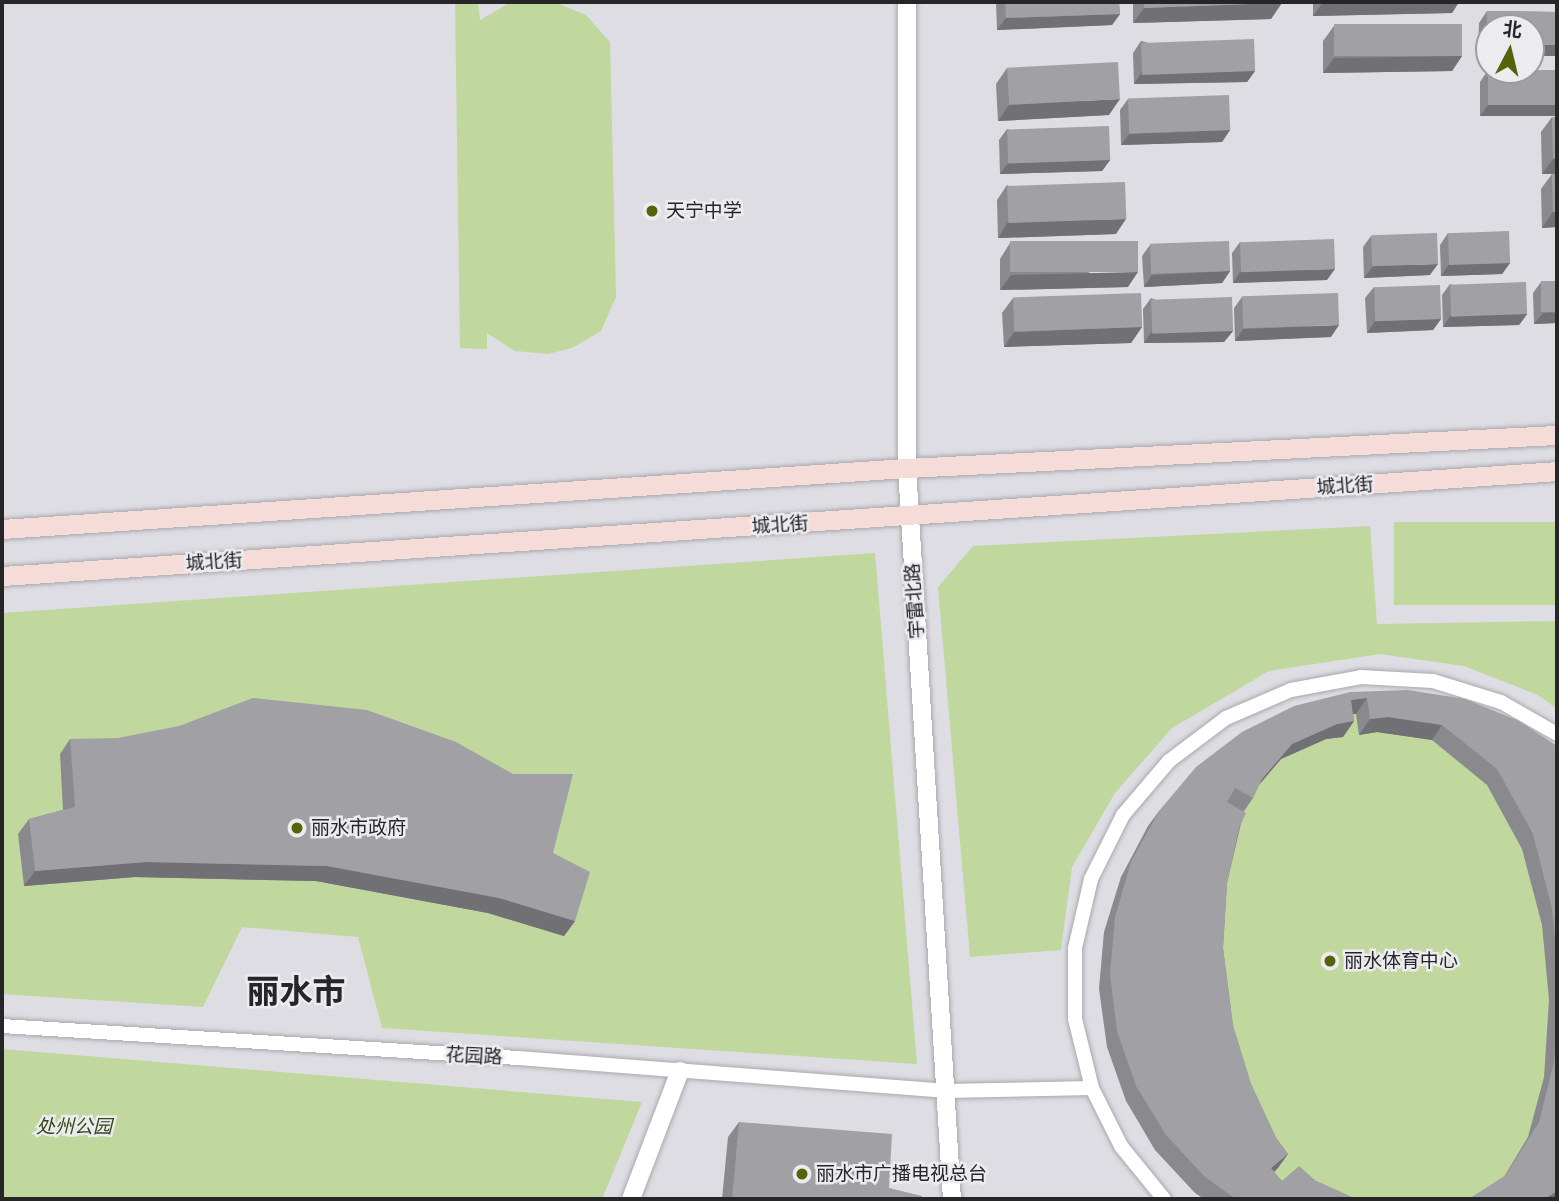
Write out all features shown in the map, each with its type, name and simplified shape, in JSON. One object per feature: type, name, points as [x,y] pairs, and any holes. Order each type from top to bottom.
[{"type":"main road","name":"城北街","points":[[2,529],[907,468],[1557,435]]},
{"type":"main road","name":"城北街","points":[[2,576],[1557,471]]},
{"type":"street","name":"宇雷北路","points":[[907,2],[907,468],[952,1199]]},
{"type":"street","points":[[1164,1199],[1121,1146],[1092,1088],[1075,1019],[1075,948],[1088,890],[1123,815],[1169,761],[1226,718],[1291,690],[1362,677],[1433,681],[1501,702],[1557,734]]},
{"type":"street","name":"花园路","points":[[2,1026],[945,1091],[1092,1088]]},
{"type":"street","points":[[631,1199],[680,1071]]},
{"type":"green space","points":[[455,2],[478,2],[480,20],[511,2],[554,2],[586,15],[610,42],[616,297],[601,331],[572,348],[548,354],[515,351],[487,333],[487,349],[460,348]]},
{"type":"green space","points":[[1394,522],[1557,522],[1557,605],[1394,605]]},
{"type":"green space","points":[[1370,526],[1377,624],[1557,621],[1557,709],[1538,695],[1464,666],[1380,654],[1269,671],[1172,728],[1115,793],[1072,867],[1061,950],[970,957],[938,587],[973,546]]},
{"type":"green space","points":[[875,553],[917,1064],[382,1028],[358,937],[242,927],[203,1007],[2,994],[2,613]]},
{"type":"green space","name":"丽水体育中心","points":[[1339,707],[1557,768],[1556,1199],[1204,1199],[1155,1150],[1099,989],[1104,932],[1121,877]]},
{"type":"green space","name":"处州公园","points":[[2,1049],[642,1102],[602,1199],[2,1199]]},
{"type":"building","points":[[1005,2],[1119,2],[1120,14],[1006,18]]},
{"type":"building","points":[[1144,2],[1282,2],[1282,3],[1144,8]]},
{"type":"building","points":[[1487,11],[1557,12],[1557,45],[1545,45],[1545,14],[1487,14]]},
{"type":"building","points":[[1334,24],[1462,24],[1462,56],[1334,56]]},
{"type":"building","points":[[1254,39],[1255,71],[1142,75],[1141,43]]},
{"type":"building","points":[[1118,62],[1120,99],[1009,105],[1007,68]]},
{"type":"building","points":[[1545,70],[1557,70],[1557,105],[1488,105],[1488,84],[1545,84]]},
{"type":"building","points":[[1229,95],[1230,130],[1129,134],[1128,99]]},
{"type":"building","points":[[1552,117],[1557,117],[1557,158],[1553,159]]},
{"type":"building","points":[[1109,126],[1110,160],[1008,164],[1007,130]]},
{"type":"building","points":[[1552,174],[1557,174],[1557,212],[1553,212]]},
{"type":"building","points":[[1125,182],[1126,219],[1008,223],[1007,186]]},
{"type":"building","points":[[1509,231],[1510,263],[1449,265],[1448,233]]},
{"type":"building","points":[[1437,233],[1438,264],[1372,266],[1371,235]]},
{"type":"building","points":[[1334,239],[1335,269],[1241,272],[1240,242]]},
{"type":"building","points":[[1010,241],[1138,241],[1138,272],[1010,272]]},
{"type":"building","points":[[1229,241],[1230,271],[1151,274],[1150,244]]},
{"type":"building","points":[[1541,281],[1557,281],[1557,312],[1541,312]]},
{"type":"building","points":[[1526,282],[1527,314],[1451,317],[1450,285]]},
{"type":"building","points":[[1440,285],[1441,319],[1375,321],[1374,287]]},
{"type":"building","points":[[1141,293],[1142,327],[1014,331],[1013,297]]},
{"type":"building","points":[[1338,293],[1339,325],[1243,328],[1242,296]]},
{"type":"building","points":[[1232,297],[1233,331],[1152,334],[1151,300]]},
{"type":"building","points":[[1408,690],[1465,699],[1519,721],[1557,746],[1557,958],[1552,909],[1533,834],[1497,769],[1442,725],[1388,717],[1370,719],[1367,698],[1351,700],[1354,721],[1337,724],[1292,744],[1262,779],[1253,798],[1235,788],[1227,802],[1246,813],[1239,828],[1227,883],[1223,948],[1233,1026],[1251,1084],[1276,1138],[1288,1154],[1271,1168],[1282,1181],[1299,1166],[1316,1181],[1356,1199],[1236,1199],[1205,1177],[1166,1135],[1136,1086],[1117,1031],[1110,974],[1115,917],[1131,862],[1159,811],[1196,767],[1242,732],[1294,706],[1350,692]]},
{"type":"building","name":"丽水市政府","points":[[253,698],[367,710],[456,742],[513,774],[573,774],[553,853],[590,872],[575,921],[499,898],[327,866],[146,862],[35,871],[29,819],[75,807],[70,739],[118,738],[179,726]]},
{"type":"building","points":[[1557,1022],[1557,1191],[1545,1199],[1469,1199],[1506,1175],[1539,1122],[1554,1062]]},
{"type":"building","name":"丽水市广播电视总台","points":[[739,1122],[892,1134],[889,1188],[922,1196],[922,1199],[732,1199]]},
{"type":"place","name":"天宁中学","points":[[652,211]]},
{"type":"place","name":"丽水市政府","points":[[297,828]]},
{"type":"place","name":"丽水体育中心","points":[[1330,961]]},
{"type":"place","name":"丽水市广播电视总台","points":[[802,1174]]},
{"type":"district","name":"丽水市","points":[[296,992]]}]
